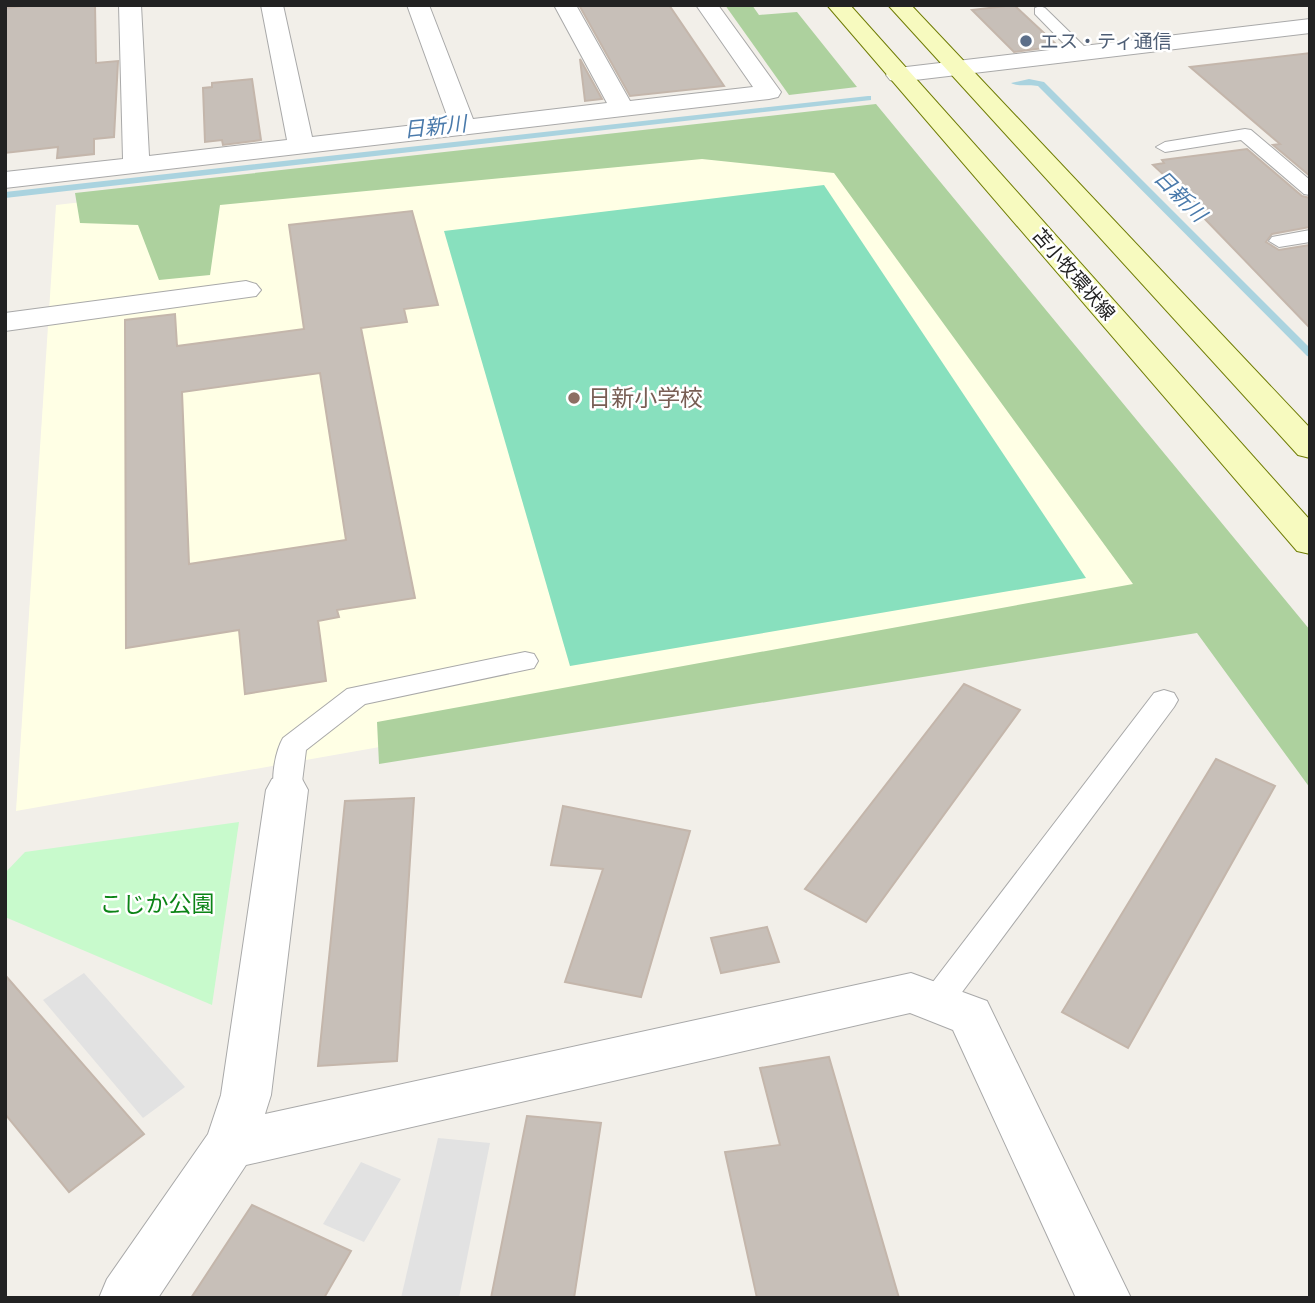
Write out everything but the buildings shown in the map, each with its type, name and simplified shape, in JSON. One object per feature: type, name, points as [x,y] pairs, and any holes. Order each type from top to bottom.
[{"type":"main road","name":"苫小牧環状線","points":[[838,5],[1310,543]]},
{"type":"main road","points":[[899,5],[1310,448]]},
{"type":"street","points":[[130,5],[136,166]]},
{"type":"street","points":[[272,5],[302,146]]},
{"type":"street","points":[[418,5],[464,127]]},
{"type":"street","points":[[565,5],[622,109]]},
{"type":"street","points":[[5,180],[769,92],[707,5]]},
{"type":"street","points":[[898,75],[1310,26]]},
{"type":"street","points":[[5,321],[246,290]]},
{"type":"street","points":[[126,1298],[230,1145],[246,1095],[287,790]]},
{"type":"street","points":[[230,1145],[911,993],[970,1016],[1104,1298]]},
{"type":"lane","points":[[1040,11],[1082,53]]},
{"type":"lane","points":[[1165,147],[1245,134],[1310,190]]},
{"type":"lane","points":[[1279,241],[1310,236]]},
{"type":"lane","points":[[287,790],[293,745],[357,696],[524,661]]},
{"type":"lane","points":[[937,1001],[1164,700]]},
{"type":"shaded area","name":"日新小学校","points":[[874,112],[1261,592],[16,811],[56,205]]},
{"type":"shaded area","points":[[84,973],[185,1087],[143,1118],[43,1000]]},
{"type":"shaded area","points":[[438,1138],[490,1143],[459,1298],[401,1298]]},
{"type":"shaded area","points":[[361,1162],[401,1179],[364,1242],[323,1224]]},
{"type":"green space","points":[[725,5],[752,5],[759,15],[797,12],[857,87],[789,95]]},
{"type":"green space","points":[[876,104],[1310,630],[1310,788],[1197,633],[379,764],[377,722],[1133,584],[834,173],[702,159],[220,205],[210,275],[159,280],[138,225],[80,223],[75,193]]},
{"type":"green space","points":[[824,185],[1086,578],[570,666],[444,231]]},
{"type":"green space","name":"こじか公園","points":[[239,822],[212,1005],[5,917],[5,873],[25,852]]},
{"type":"waterway","name":"日新川","points":[[1015,83],[1029,81],[1041,84],[1310,354]]},
{"type":"waterway","name":"日新川","points":[[5,195],[868,98]]},
{"type":"place","name":"エス・ティ通信","points":[[1026,41]]},
{"type":"place","name":"日新小学校","points":[[574,398]]}]
